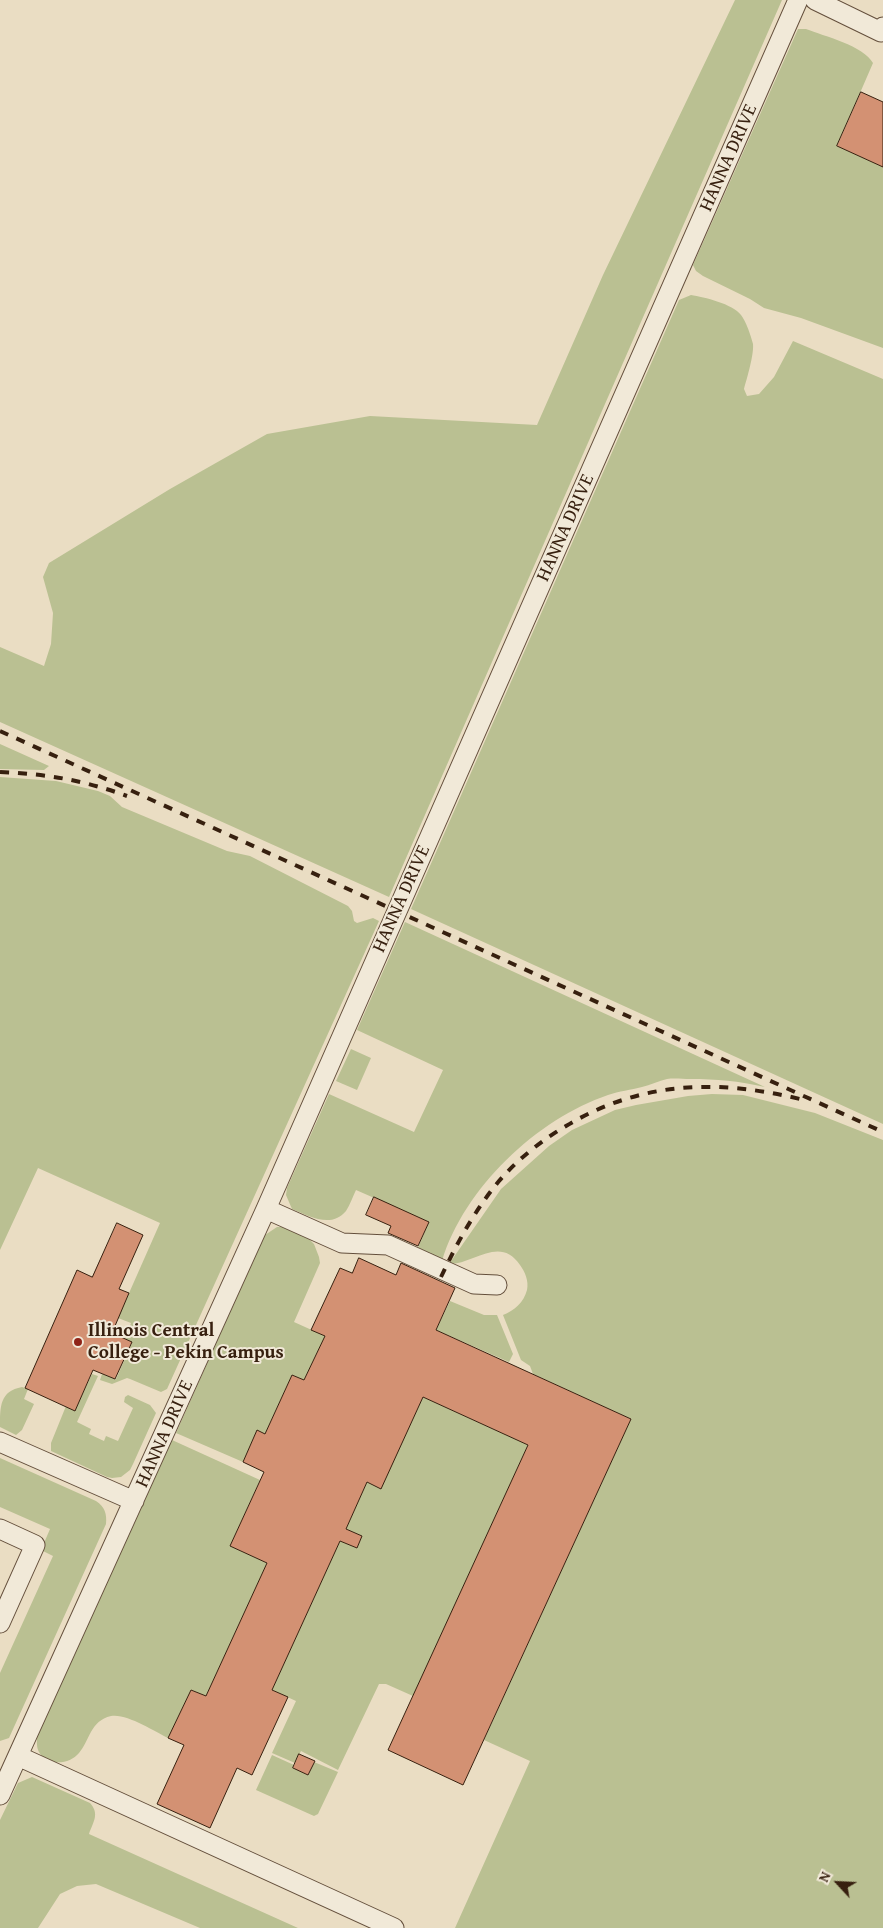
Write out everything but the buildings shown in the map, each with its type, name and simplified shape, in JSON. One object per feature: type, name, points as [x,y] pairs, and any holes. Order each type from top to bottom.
[{"type":"street","name":"HANNA DRIVE","points":[[0,1795],[4,1776],[18,1756],[266,1209],[798,0]]},
{"type":"street","points":[[815,0],[881,32],[883,27]]},
{"type":"street","points":[[266,1209],[342,1243],[388,1245],[474,1284],[497,1286]]},
{"type":"street","points":[[0,1442],[134,1501]]},
{"type":"street","points":[[0,1529],[35,1545],[0,1623]]},
{"type":"street","points":[[18,1756],[394,1928]]},
{"type":"green space","points":[[735,0],[782,0],[389,897],[0,722],[0,647],[44,666],[51,644],[53,613],[43,577],[49,563],[170,489],[267,434],[370,416],[537,425],[603,275]]},
{"type":"green space","points":[[798,29],[806,29],[853,47],[868,57],[873,63],[837,146],[883,167],[883,348],[801,318],[764,308],[703,276],[696,271],[693,265]]},
{"type":"green space","points":[[691,295],[725,304],[737,311],[745,321],[753,344],[744,389],[747,396],[759,394],[774,377],[793,341],[883,379],[883,1124],[411,909],[679,300]]},
{"type":"green space","points":[[0,744],[49,766],[44,770],[0,769]]},
{"type":"green space","points":[[0,777],[56,781],[98,791],[110,796],[122,807],[227,851],[250,856],[348,906],[352,911],[354,921],[357,923],[373,918],[379,921],[167,1389],[161,1392],[127,1378],[112,1384],[100,1380],[102,1374],[116,1379],[132,1343],[125,1339],[131,1323],[118,1318],[160,1223],[38,1168],[0,1250]]},
{"type":"green space","points":[[405,922],[765,1087],[718,1080],[670,1079],[612,1094],[581,1106],[555,1121],[530,1139],[485,1183],[467,1208],[453,1234],[442,1261],[417,1250],[429,1222],[356,1190],[346,1211],[334,1219],[320,1219],[292,1209],[286,1195],[287,1188],[329,1094],[414,1132],[443,1070],[357,1030]]},
{"type":"green space","points":[[351,1049],[371,1058],[357,1090],[336,1081]]},
{"type":"green space","points":[[712,1094],[743,1095],[815,1113],[883,1140],[883,1928],[455,1928],[530,1761],[484,1740],[631,1419],[533,1374],[530,1366],[521,1360],[503,1315],[518,1305],[524,1298],[527,1290],[525,1274],[512,1256],[504,1252],[486,1253],[458,1263],[449,1264],[501,1189],[549,1146],[572,1130],[615,1110],[688,1096]]},
{"type":"green space","points":[[277,1227],[284,1227],[309,1239],[314,1244],[320,1263],[294,1322],[325,1336],[304,1380],[292,1375],[265,1434],[257,1431],[243,1462],[176,1433],[261,1243],[265,1235]]},
{"type":"green space","points":[[450,1301],[484,1315],[497,1315],[513,1354],[509,1362],[436,1330]]},
{"type":"green space","points":[[92,1374],[98,1376],[77,1422],[91,1429],[89,1434],[104,1441],[106,1436],[118,1441],[133,1408],[124,1402],[125,1397],[128,1395],[150,1405],[156,1413],[130,1470],[121,1477],[107,1477],[51,1451],[51,1443],[66,1406],[75,1410]]},
{"type":"green space","points":[[22,1387],[28,1389],[24,1399],[34,1404],[22,1430],[16,1435],[0,1427],[0,1412],[5,1396],[9,1392]]},
{"type":"green space","points":[[423,1397],[528,1445],[413,1696],[386,1684],[379,1684],[338,1770],[301,1751],[295,1763],[272,1753],[296,1701],[272,1690],[340,1541],[357,1548],[362,1536],[346,1529],[367,1482],[380,1488]]},
{"type":"green space","points":[[172,1440],[260,1480],[230,1546],[267,1563],[206,1696],[191,1690],[168,1738],[132,1720],[111,1716],[104,1718],[95,1726],[83,1748],[71,1760],[50,1761],[39,1753],[37,1736]]},
{"type":"green space","points":[[0,1458],[96,1501],[106,1514],[106,1524],[9,1738],[0,1741],[0,1673],[53,1556],[41,1550],[50,1529],[0,1507]]},
{"type":"green space","points":[[272,1755],[294,1765],[293,1768],[308,1775],[314,1762],[338,1772],[318,1814],[314,1816],[256,1790]]},
{"type":"green space","points":[[32,1777],[90,1803],[95,1814],[89,1834],[298,1928],[200,1928],[96,1884],[77,1886],[60,1894],[38,1928],[0,1928],[0,1820],[18,1783]]},
{"type":"railway","points":[[0,731],[883,1132]]},
{"type":"railway","points":[[0,772],[33,774],[65,779],[127,796]]},
{"type":"railway","points":[[441,1277],[474,1215],[506,1173],[548,1137],[594,1111],[651,1092],[680,1088],[739,1088],[800,1099]]},
{"type":"place","name":"Illinois Central College - Pekin Campus","points":[[78,1342]]}]
